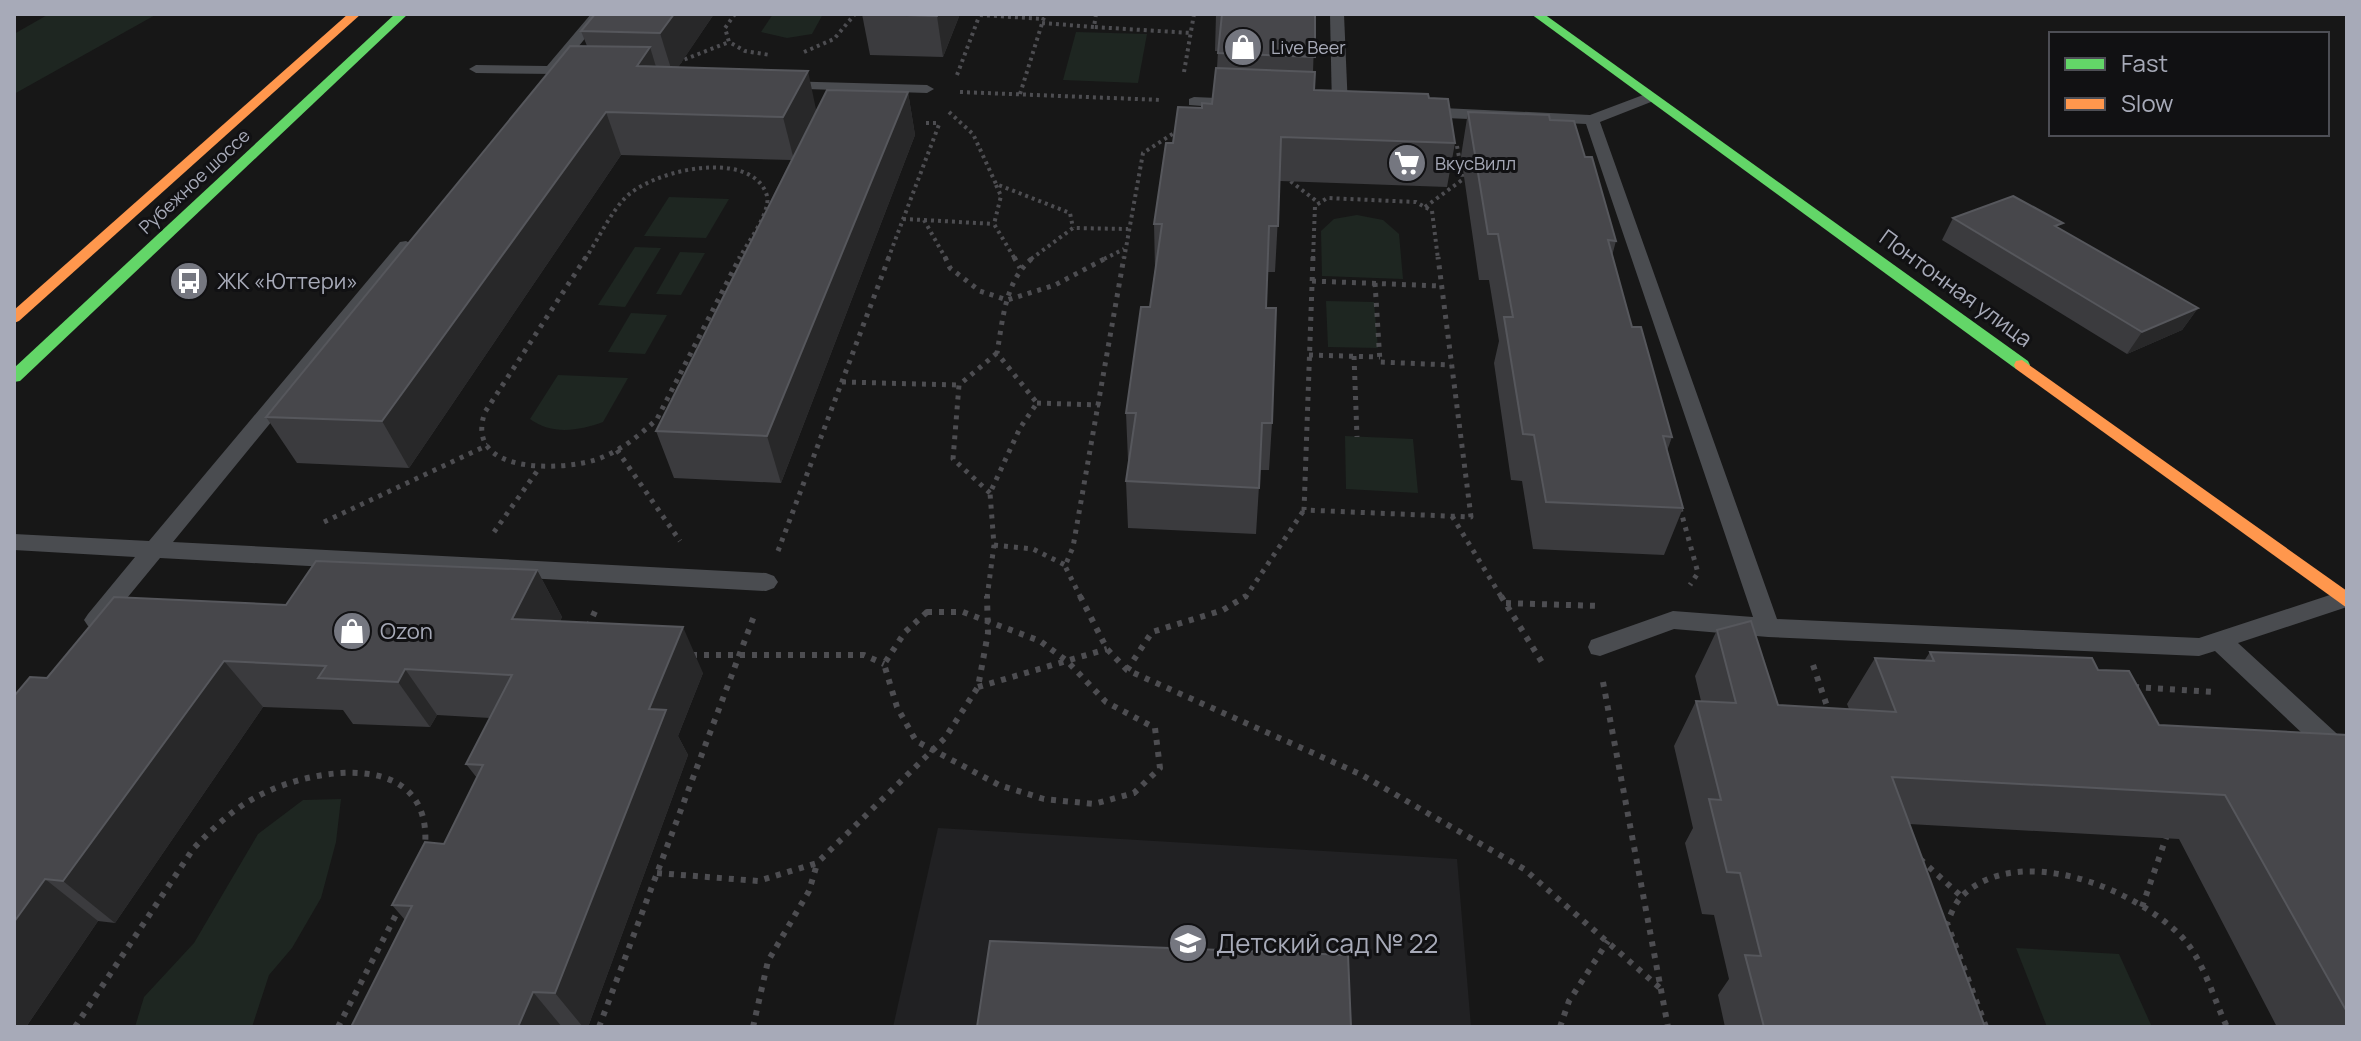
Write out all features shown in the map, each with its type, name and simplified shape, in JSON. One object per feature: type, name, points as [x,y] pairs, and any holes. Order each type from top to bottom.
[{"type":"main road","name":"Рубежное шоссе","points":[[14,318],[355,14]]},
{"type":"main road","name":"Рубежное шоссе","points":[[14,377],[402,14]]},
{"type":"main road","name":"Понтонная улица","points":[[1537,14],[2346,600]]},
{"type":"lane","points":[[543,81],[598,14]]},
{"type":"lane","points":[[1337,14],[1340,108]]},
{"type":"lane","points":[[476,69],[543,81],[572,80]]},
{"type":"lane","points":[[772,85],[927,89]]},
{"type":"lane","points":[[1404,111],[1592,120],[1651,97]]},
{"type":"lane","points":[[1187,101],[1253,104]]},
{"type":"lane","points":[[1592,120],[1768,628]]},
{"type":"lane","points":[[84,634],[414,236]]},
{"type":"lane","points":[[14,542],[766,582]]},
{"type":"lane","points":[[1600,647],[1673,620],[1801,630],[2199,647],[2346,600]]},
{"type":"lane","points":[[2220,641],[2347,759]]},
{"type":"path","points":[[735,14],[725,28],[729,42],[745,51],[779,55]]},
{"type":"path","points":[[797,53],[835,40],[845,32],[855,14]]},
{"type":"path","points":[[956,79],[980,14],[1094,27],[1191,33]]},
{"type":"path","points":[[1094,27],[1096,14]]},
{"type":"path","points":[[1065,566],[1073,547],[1100,405],[1124,249],[1143,153],[1174,136],[1187,101],[1194,14]]},
{"type":"path","points":[[1020,94],[1044,19]]},
{"type":"path","points":[[673,64],[729,42]]},
{"type":"path","points":[[951,91],[1187,101]]},
{"type":"path","points":[[599,1027],[948,100]]},
{"type":"path","points":[[945,109],[973,134],[1001,196],[994,224],[1020,268]]},
{"type":"path","points":[[923,123],[939,123]]},
{"type":"path","points":[[706,167],[746,173],[760,181],[767,191],[768,203],[657,419],[639,437],[617,450],[579,463],[540,467],[504,459],[488,445],[481,428],[486,410],[626,197],[661,176],[706,167]]},
{"type":"path","points":[[1280,173],[1319,203]]},
{"type":"path","points":[[1425,207],[1462,180],[1462,174]]},
{"type":"path","points":[[996,184],[1070,213],[1073,228]]},
{"type":"path","points":[[1127,670],[1152,632],[1223,610],[1244,599],[1304,510],[1315,206],[1327,198],[1416,202],[1432,211],[1471,517],[1304,510]]},
{"type":"path","points":[[903,219],[994,224]]},
{"type":"path","points":[[924,220],[950,268],[980,291],[1007,300],[1055,285],[1124,249]]},
{"type":"path","points":[[842,382],[959,385],[997,353],[1007,300],[1020,268],[1073,228],[1128,229]]},
{"type":"path","points":[[1312,281],[1441,286]]},
{"type":"path","points":[[1375,283],[1380,362],[1451,365]]},
{"type":"path","points":[[997,353],[1037,403],[1100,405]]},
{"type":"path","points":[[1309,355],[1380,357]]},
{"type":"path","points":[[1354,356],[1357,437]]},
{"type":"path","points":[[959,385],[953,459],[990,493]]},
{"type":"path","points":[[657,873],[758,881],[817,863],[945,738],[978,687],[988,633],[987,590],[994,545],[990,493],[1020,428],[1037,403]]},
{"type":"path","points":[[322,523],[488,445]]},
{"type":"path","points":[[617,450],[684,547],[670,546]]},
{"type":"path","points":[[505,538],[491,538],[540,467]]},
{"type":"path","points":[[1677,498],[1698,573],[1684,596]]},
{"type":"path","points":[[1452,516],[1543,664]]},
{"type":"path","points":[[994,545],[1033,549],[1065,566],[1107,649],[1127,670],[1360,774],[1524,869],[1660,988]]},
{"type":"path","points":[[762,551],[778,551]]},
{"type":"path","points":[[582,639],[599,603],[583,602]]},
{"type":"path","points":[[1506,603],[1614,606]]},
{"type":"path","points":[[680,654],[864,655],[884,664],[897,707],[916,741],[999,785],[1044,799],[1094,804],[1134,793],[1160,768],[1155,728],[1106,702],[1067,661],[1040,641],[987,619],[963,612],[927,612],[905,632],[884,664]]},
{"type":"path","points":[[1801,630],[1831,718]]},
{"type":"path","points":[[1600,647],[1604,686],[1668,1027]]},
{"type":"path","points":[[978,687],[1107,649]]},
{"type":"path","points":[[1798,661],[1828,663]]},
{"type":"path","points":[[1604,686],[1616,679]]},
{"type":"path","points":[[2122,686],[2219,693]]},
{"type":"path","points":[[75,1027],[194,848],[225,818],[262,794],[303,778],[341,771],[375,773],[402,785],[420,806],[427,832],[424,854]]},
{"type":"path","points":[[2142,907],[2169,829],[2163,818]]},
{"type":"path","points":[[1917,857],[1961,896]]},
{"type":"path","points":[[753,1027],[768,961],[809,891],[817,863]]},
{"type":"path","points":[[1986,1027],[1947,923],[1961,896],[1986,879],[2019,871],[2058,873],[2100,885],[2142,907],[2182,936],[2227,1027]]},
{"type":"path","points":[[338,1027],[408,892]]},
{"type":"path","points":[[1560,1027],[1569,1001],[1608,941]]},
{"type":"shaded area","points":[[49,14],[157,14],[14,94],[14,34]]},
{"type":"shaded area","points":[[773,14],[823,14],[812,34],[787,38],[761,32]]},
{"type":"shaded area","points":[[1076,32],[1147,34],[1138,83],[1063,80]]},
{"type":"shaded area","points":[[669,197],[729,199],[706,238],[644,236]]},
{"type":"shaded area","points":[[1357,215],[1383,220],[1399,234],[1403,279],[1322,276],[1321,231],[1334,219]]},
{"type":"shaded area","points":[[635,247],[661,248],[625,307],[598,305]]},
{"type":"shaded area","points":[[680,252],[705,253],[681,295],[656,294]]},
{"type":"shaded area","points":[[1326,301],[1374,302],[1378,348],[1328,347]]},
{"type":"shaded area","points":[[631,313],[667,315],[645,354],[608,352]]},
{"type":"shaded area","points":[[558,375],[628,378],[603,422],[565,430],[547,427],[530,419]]},
{"type":"shaded area","points":[[1345,436],[1413,439],[1418,493],[1346,489]]},
{"type":"shaded area","points":[[341,799],[336,842],[321,898],[292,948],[269,975],[252,1027],[135,1027],[144,997],[194,943],[258,834],[303,800]]},
{"type":"shaded area","name":"Детский сад № 22","points":[[938,828],[1457,859],[1471,1027],[893,1027]]},
{"type":"shaded area","points":[[2016,948],[2119,954],[2152,1027],[2047,1027]]},
{"type":"building","points":[[595,14],[674,14],[660,33],[581,31]]},
{"type":"building","points":[[875,14],[938,14],[937,16]]},
{"type":"building","points":[[1222,14],[1315,14],[1315,57],[1218,53]]},
{"type":"building","points":[[570,46],[650,47],[637,66],[808,71],[783,117],[606,112],[382,421],[266,417]]},
{"type":"building","points":[[1216,68],[1315,72],[1314,90],[1428,94],[1429,98],[1448,99],[1455,143],[1281,137],[1278,226],[1269,226],[1266,308],[1276,308],[1272,423],[1262,423],[1259,488],[1126,481],[1136,413],[1126,413],[1141,307],[1150,307],[1162,224],[1154,224],[1166,143],[1173,143],[1178,107],[1202,108],[1202,103],[1212,104]]},
{"type":"building","points":[[827,90],[908,92],[767,436],[656,431]]},
{"type":"building","points":[[1468,112],[1549,115],[1550,120],[1574,121],[1585,157],[1592,157],[1616,241],[1608,240],[1632,327],[1641,327],[1672,437],[1663,436],[1683,508],[1546,502],[1534,435],[1523,434],[1504,317],[1513,317],[1498,234],[1488,234]]},
{"type":"building","points":[[2013,196],[2063,223],[2055,226],[2198,308],[2142,332],[1953,218]]},
{"type":"building","points":[[316,561],[537,570],[512,619],[683,627],[649,709],[666,710],[555,993],[533,992],[518,1027],[351,1027],[412,906],[392,905],[425,842],[444,844],[483,765],[466,764],[512,675],[405,669],[398,682],[318,678],[326,666],[224,661],[63,881],[45,879],[14,922],[14,696],[30,677],[47,678],[114,597],[286,605]]},
{"type":"building","points":[[1751,621],[1778,705],[1896,712],[1875,658],[1934,661],[1930,652],[2092,658],[2098,670],[2129,671],[2159,725],[2347,735],[2347,1012],[2225,795],[1892,777],[1985,1027],[1764,1027],[1745,955],[1761,956],[1740,873],[1727,872],[1709,799],[1721,800],[1696,701],[1736,703],[1717,630]]},
{"type":"building","points":[[990,941],[1348,955],[1351,1027],[977,1027]]},
{"type":"traffic: fast","points":[[14,377],[402,14]]},
{"type":"traffic: fast","points":[[1537,14],[2022,365]]},
{"type":"traffic: slow","points":[[14,318],[355,14]]},
{"type":"traffic: slow","points":[[2022,365],[2347,601]]},
{"type":"place","name":"Live Beer","points":[[1243,47]]},
{"type":"place","name":"ВкусВилл","points":[[1407,163]]},
{"type":"place","name":"ЖК «Юттери»","points":[[189,281]]},
{"type":"place","name":"Ozon","points":[[352,631]]},
{"type":"place","name":"Детский сад № 22","points":[[1188,943]]}]
